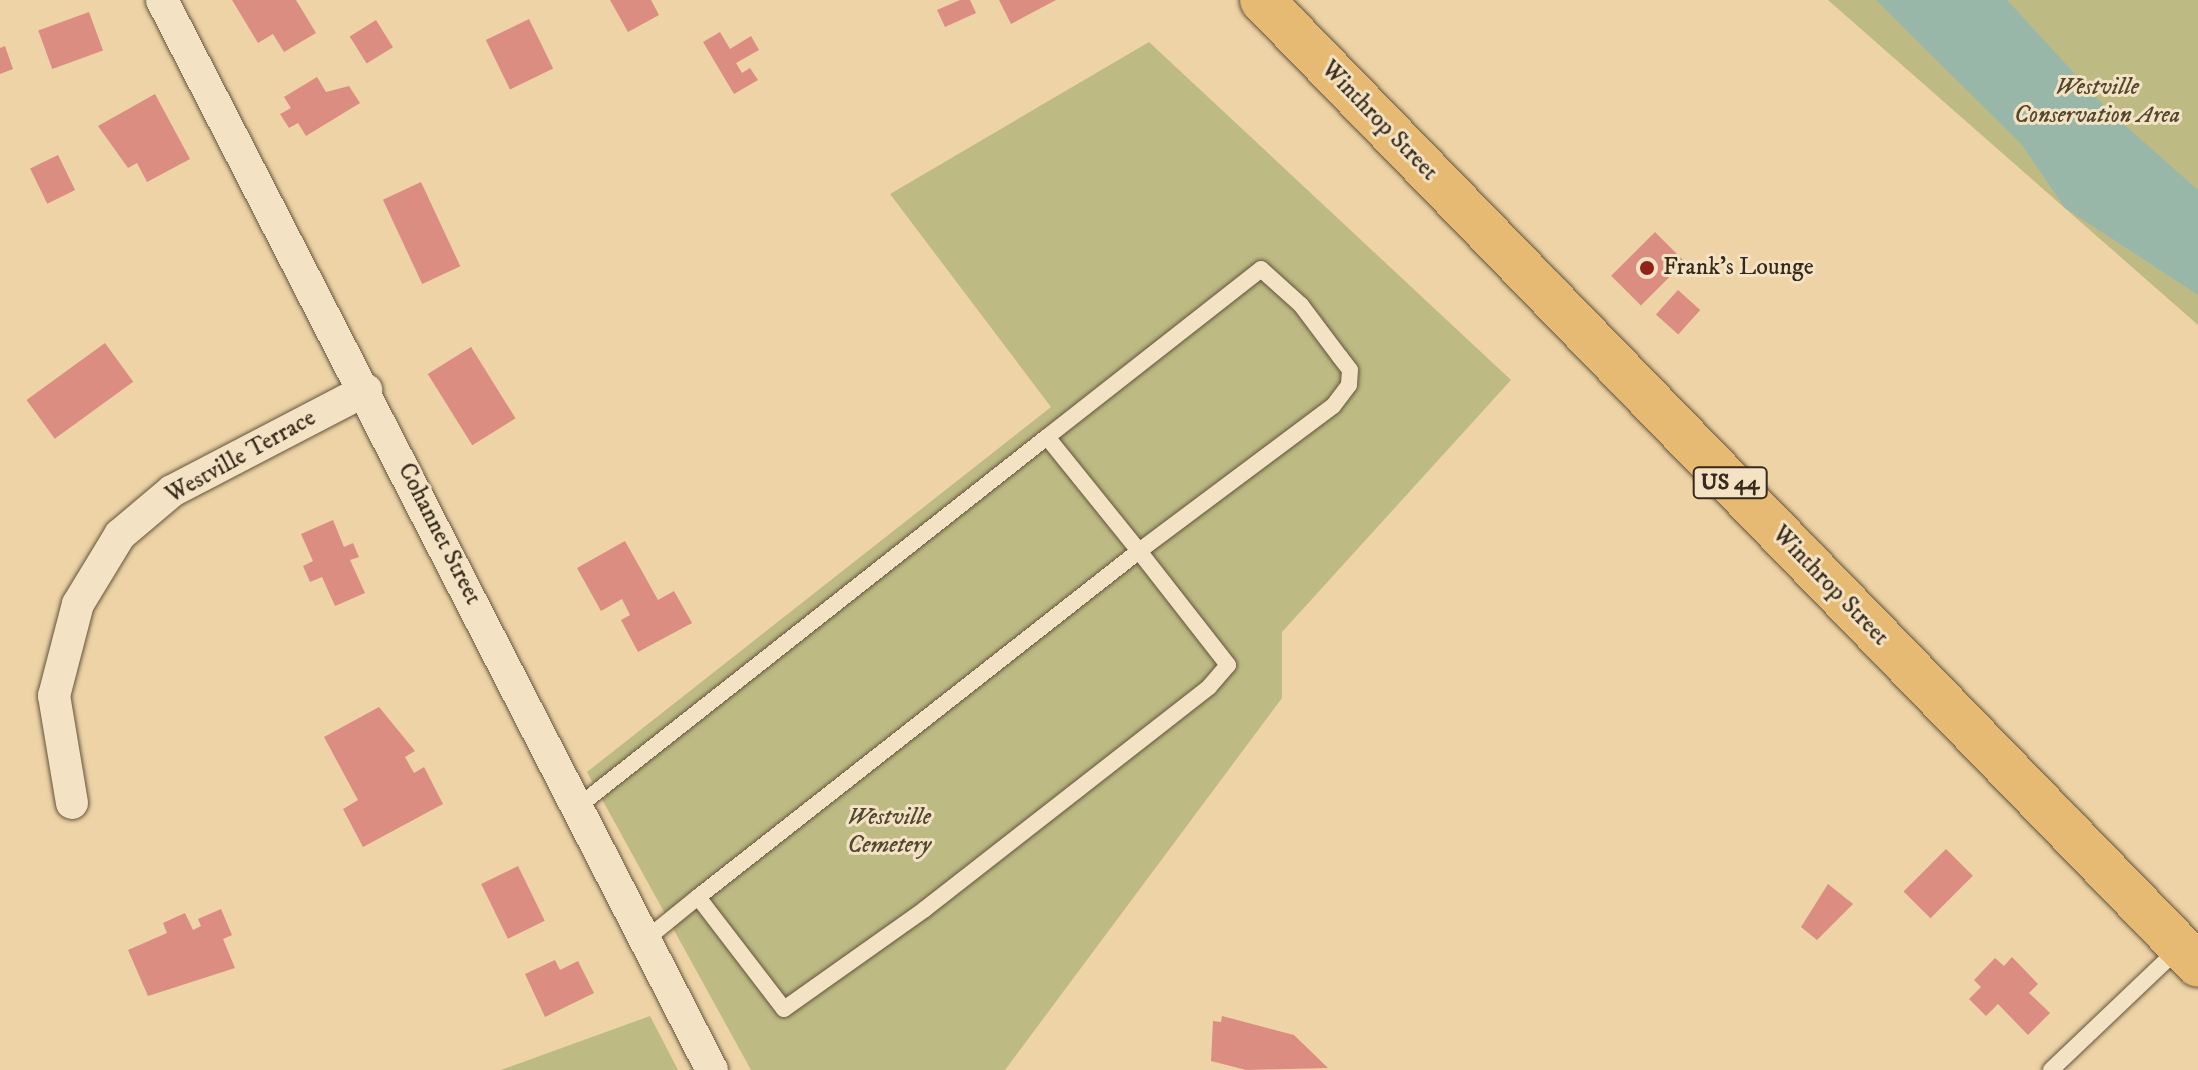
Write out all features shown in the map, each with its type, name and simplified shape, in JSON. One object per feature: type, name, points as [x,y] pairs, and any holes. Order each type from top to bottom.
[{"type":"highway","name":"Winthrop Street","points":[[1262,0],[2189,956]]},
{"type":"street","name":"Cohannet Street","points":[[162,0],[366,390],[712,1070]]},
{"type":"street","name":"Westville Terrace","points":[[72,803],[54,696],[78,604],[120,535],[172,491],[366,390]]},
{"type":"lane","points":[[576,808],[1252,273],[1271,274],[1301,305],[1350,370],[1349,385],[1333,406],[1139,551],[645,940]]},
{"type":"lane","points":[[698,897],[784,1009],[925,909],[1209,687],[1228,665],[1047,437]]},
{"type":"lane","points":[[2051,1070],[2189,956]]},
{"type":"green space","name":"Westville Conservation Area","points":[[1828,0],[2198,0],[2198,325]]},
{"type":"green space","name":"Westville Cemetery","points":[[1149,42],[1511,380],[1282,632],[1282,698],[1005,1070],[751,1070],[587,772],[1051,407],[890,194]]},
{"type":"green space","points":[[650,1016],[678,1070],[501,1070]]},
{"type":"shaded area","points":[[1876,0],[2007,0],[2110,112],[2198,190],[2198,295],[2065,208],[2022,145]]},
{"type":"building","points":[[232,0],[296,0],[316,33],[284,52],[273,34],[258,43]]},
{"type":"building","points":[[610,0],[651,0],[659,15],[628,32]]},
{"type":"building","points":[[960,0],[970,0],[976,13],[945,27],[937,10]]},
{"type":"building","points":[[999,0],[1056,0],[1011,24]]},
{"type":"building","points":[[89,12],[103,51],[52,69],[38,30]]},
{"type":"building","points":[[529,19],[553,68],[510,89],[486,40]]},
{"type":"building","points":[[376,20],[393,47],[367,64],[350,36]]},
{"type":"building","points":[[720,32],[730,49],[751,36],[759,50],[736,63],[742,73],[750,68],[758,80],[734,94],[703,42]]},
{"type":"building","points":[[5,46],[13,69],[0,74],[0,48]]},
{"type":"building","points":[[317,77],[326,92],[349,86],[360,103],[306,136],[298,123],[289,128],[280,114],[291,108],[284,97]]},
{"type":"building","points":[[155,94],[190,159],[147,182],[137,163],[128,168],[98,126]]},
{"type":"building","points":[[58,155],[75,190],[47,204],[30,169]]},
{"type":"building","points":[[421,182],[460,266],[422,284],[383,200]]},
{"type":"building","name":"Frank's Lounge","points":[[1655,232],[1685,262],[1641,306],[1611,276]]},
{"type":"building","points":[[1678,290],[1700,310],[1678,335],[1656,315]]},
{"type":"building","points":[[105,343],[133,382],[55,439],[27,400]]},
{"type":"building","points":[[471,347],[516,418],[472,445],[428,374]]},
{"type":"building","points":[[333,520],[344,547],[353,543],[359,557],[350,560],[365,593],[335,606],[322,577],[310,582],[303,566],[313,561],[301,534]]},
{"type":"building","points":[[625,541],[658,600],[674,591],[692,623],[638,652],[621,620],[630,615],[622,599],[601,611],[577,568]]},
{"type":"building","points":[[379,707],[415,751],[405,757],[414,773],[424,767],[443,804],[363,847],[343,809],[358,800],[324,737]]},
{"type":"building","points":[[1946,849],[1973,876],[1930,918],[1904,891]]},
{"type":"building","points":[[518,866],[545,921],[508,939],[481,884]]},
{"type":"building","points":[[1828,884],[1853,904],[1817,940],[1801,927]]},
{"type":"building","points":[[221,909],[232,935],[223,939],[235,968],[148,996],[128,950],[167,933],[163,923],[185,913],[193,930],[201,926],[198,919]]},
{"type":"building","points":[[2012,957],[2038,984],[2029,993],[2050,1013],[2028,1035],[1998,1004],[1986,1016],[1969,999],[1981,987],[1974,980],[1995,958],[2004,966]]},
{"type":"building","points":[[555,960],[560,970],[578,961],[594,993],[545,1017],[525,974]]},
{"type":"building","points":[[1222,1016],[1294,1035],[1328,1068],[1246,1070],[1211,1061],[1213,1021],[1221,1022]]},
{"type":"place","name":"Frank's Lounge","points":[[1647,268]]}]
